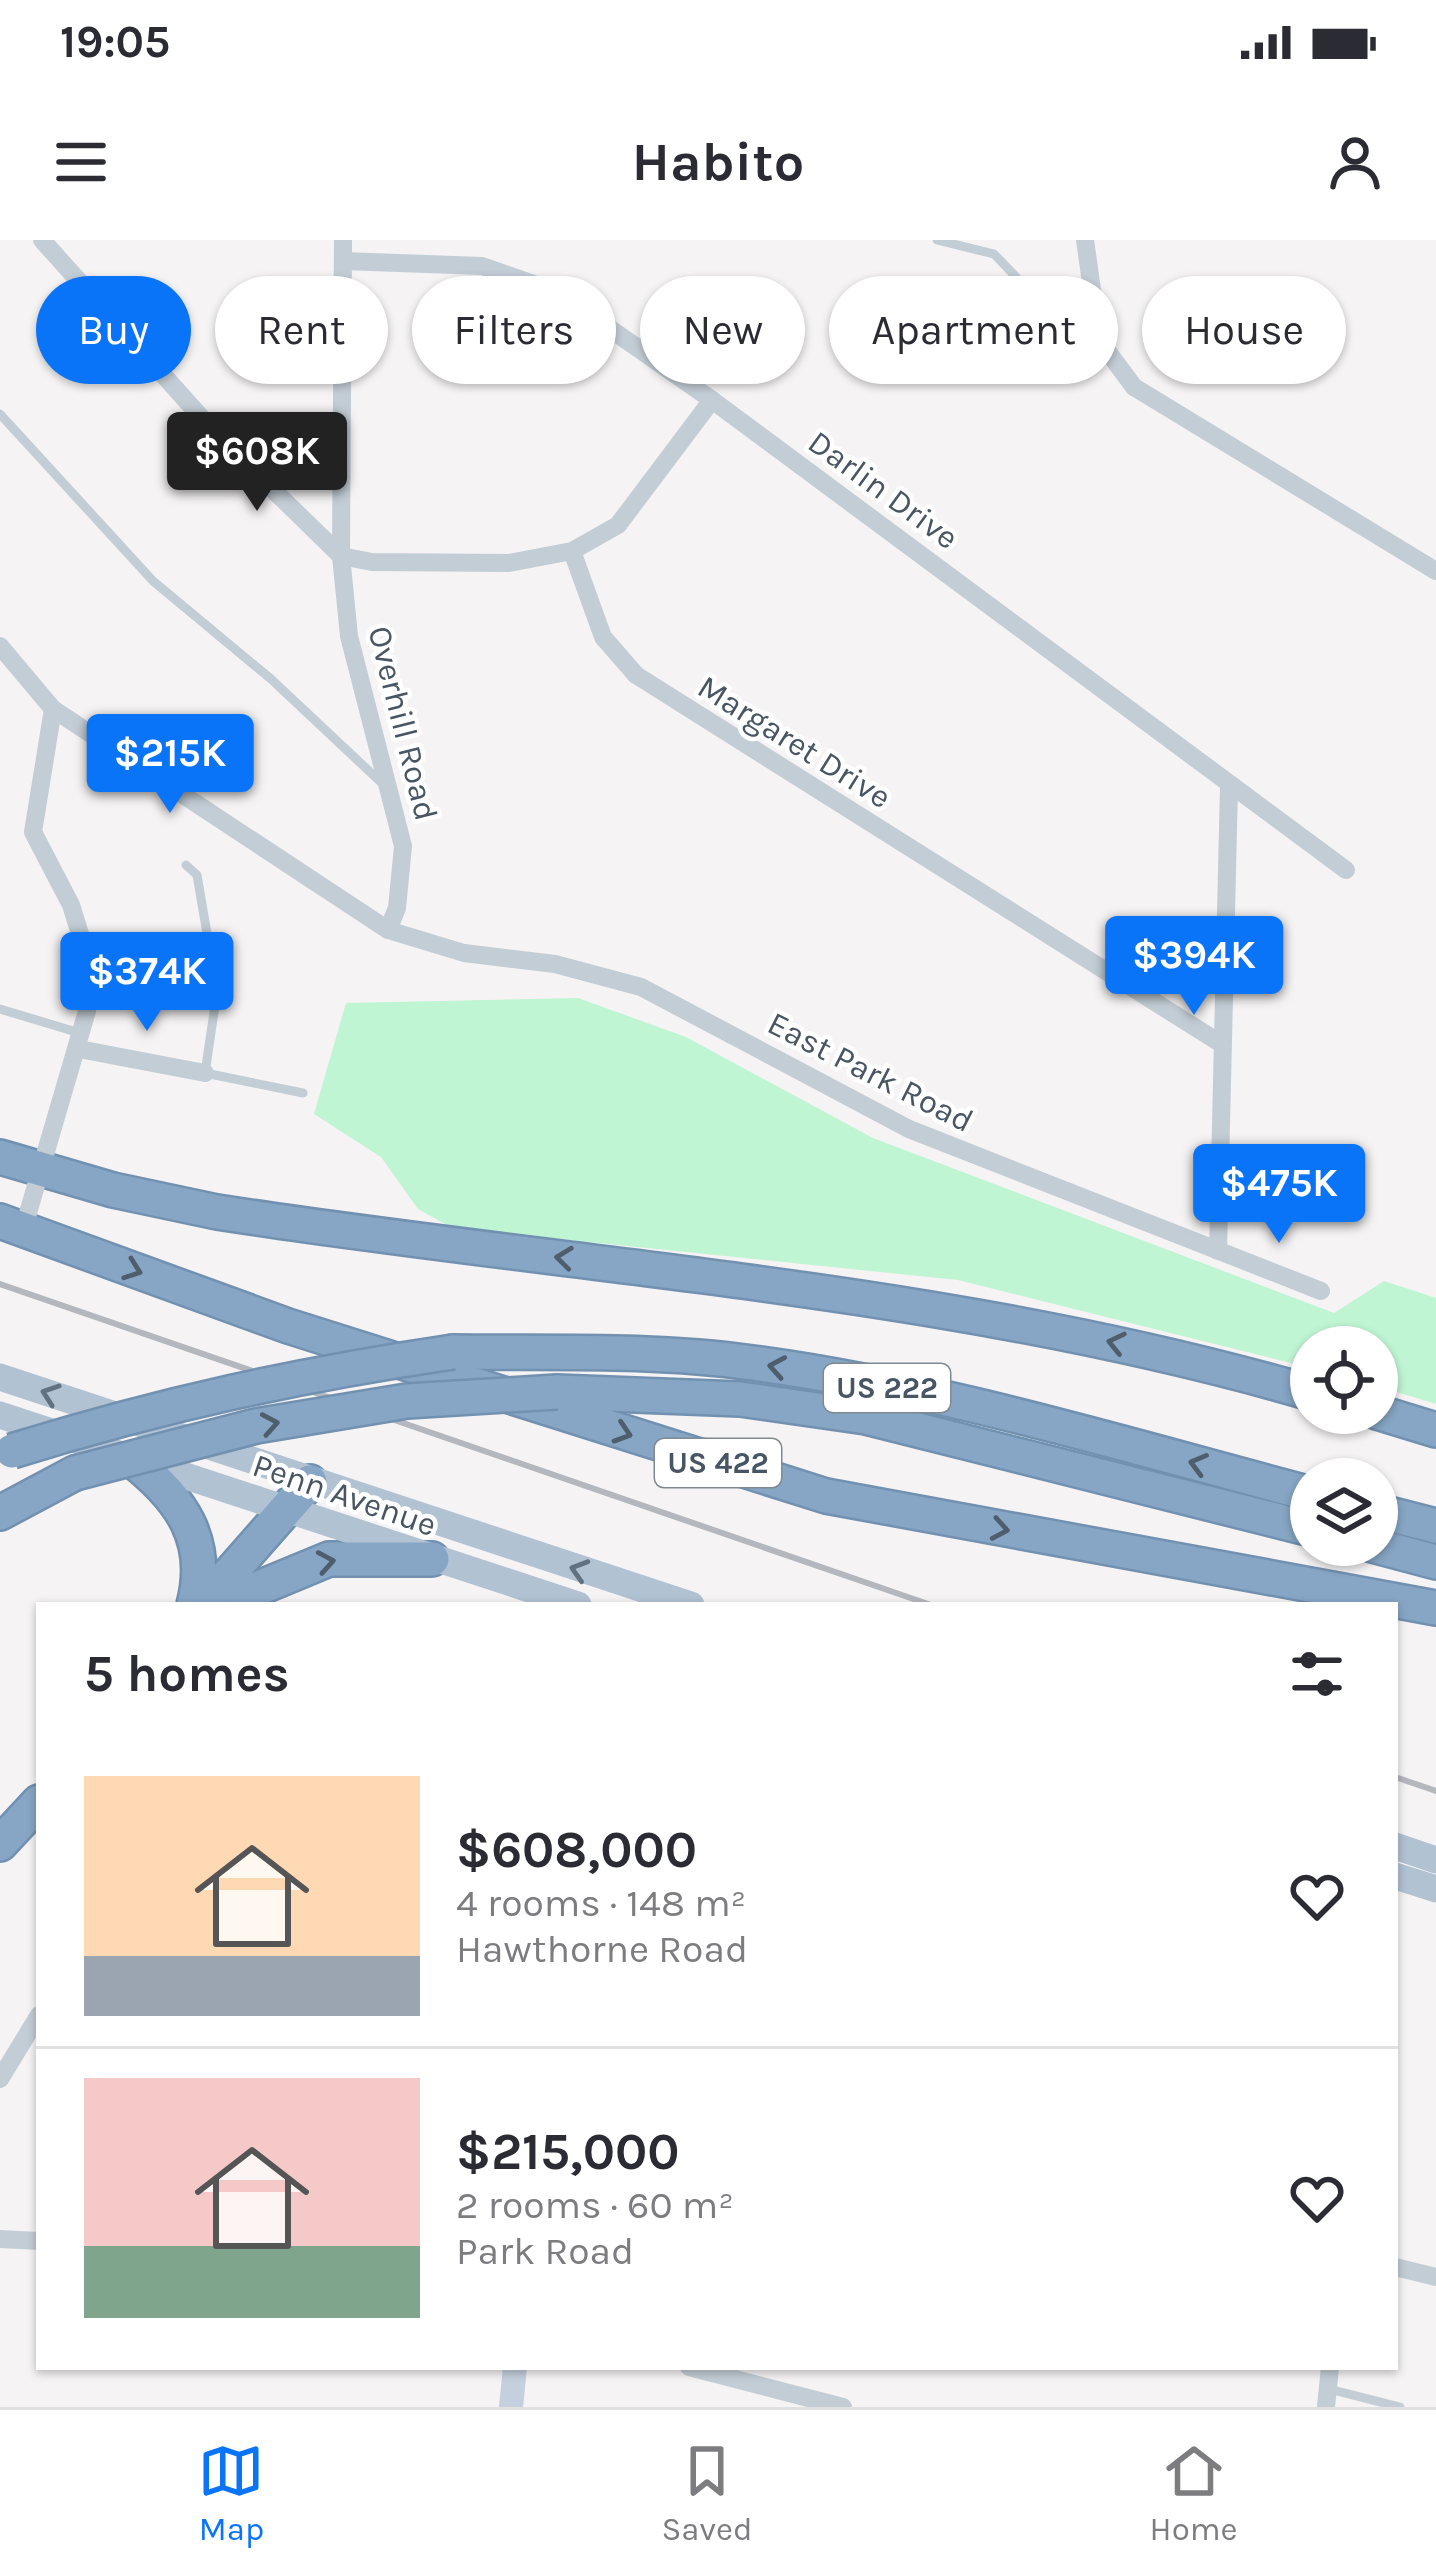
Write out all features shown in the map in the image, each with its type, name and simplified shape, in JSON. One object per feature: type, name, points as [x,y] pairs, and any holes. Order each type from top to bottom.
[{"type":"highway","points":[[0,1157],[113,1190],[299,1225],[996,1316],[1290,1388]]},
{"type":"highway","name":"US 422","points":[[12,1226],[288,1326],[826,1496],[1436,1609]]},
{"type":"highway","name":"US 222","points":[[4,1454],[159,1405],[301,1375],[454,1352],[653,1354],[753,1363],[876,1385],[1290,1489]]},
{"type":"highway","name":"US 222","points":[[0,1498],[75,1473],[256,1426],[407,1401],[557,1392],[740,1399],[866,1417],[1290,1524]]},
{"type":"highway","points":[[1398,1418],[1436,1430]]},
{"type":"highway","points":[[131,1459],[173,1497],[196,1535],[212,1602]]},
{"type":"highway","points":[[0,1513],[75,1473]]},
{"type":"highway","points":[[214,1602],[290,1514],[310,1482]]},
{"type":"highway","points":[[1398,1516],[1436,1526]]},
{"type":"highway","points":[[1398,1552],[1436,1562]]},
{"type":"highway","points":[[217,1602],[329,1559],[432,1558]]},
{"type":"highway","points":[[0,1844],[36,1805]]},
{"type":"highway","points":[[0,1866],[36,1834]]},
{"type":"main road","name":"Penn Avenue","points":[[0,1377],[682,1602]]},
{"type":"main road","name":"Penn Avenue","points":[[0,1415],[569,1602]]},
{"type":"main road","points":[[1398,1847],[1436,1860]]},
{"type":"main road","points":[[1398,1877],[1436,1889]]},
{"type":"street","points":[[43,240],[218,436],[341,556],[372,562],[509,563],[572,551],[618,525],[712,400]]},
{"type":"street","name":"Overhill Road","points":[[344,240],[341,556],[349,636],[403,846],[397,908],[388,930]]},
{"type":"street","points":[[1085,240],[1090,276]]},
{"type":"street","name":"Darlin Drive","points":[[343,261],[440,262],[520,276],[583,308],[1346,870]]},
{"type":"street","points":[[1118,369],[1148,399],[1436,571]]},
{"type":"street","name":"Margaret Drive","points":[[572,551],[603,637],[636,675],[1220,1043]]},
{"type":"street","name":"East Park Road","points":[[0,646],[53,709],[388,930],[464,953],[555,964],[641,987],[909,1129],[1321,1292]]},
{"type":"street","points":[[12,1226],[45,1169],[81,1041],[84,946],[71,905],[33,832],[53,709]]},
{"type":"street","points":[[1218,1251],[1229,786]]},
{"type":"street","points":[[81,1041],[206,1073]]},
{"type":"street","points":[[0,2078],[36,2020]]},
{"type":"street","points":[[0,2239],[36,2241]]},
{"type":"street","points":[[1398,2268],[1436,2278]]},
{"type":"street","points":[[511,2407],[515,2370]]},
{"type":"street","points":[[701,2370],[843,2407]]},
{"type":"lane","points":[[937,240],[994,254],[1015,276]]},
{"type":"lane","points":[[0,415],[153,581],[272,679],[393,794]]},
{"type":"lane","points":[[186,866],[197,875],[217,992],[206,1073],[303,1093]]},
{"type":"lane","points":[[0,1009],[81,1041]]},
{"type":"lane","points":[[1327,2398],[1400,2407]]},
{"type":"green space","points":[[578,998],[686,1037],[873,1138],[1334,1313],[1384,1281],[1436,1298],[1436,1404],[1398,1392],[1398,1326],[1290,1326],[1290,1363],[958,1280],[452,1228],[418,1209],[381,1157],[314,1114],[346,1003]]},
{"type":"railway","points":[[0,1284],[922,1602]]},
{"type":"railway","points":[[1398,1778],[1436,1791]]}]
